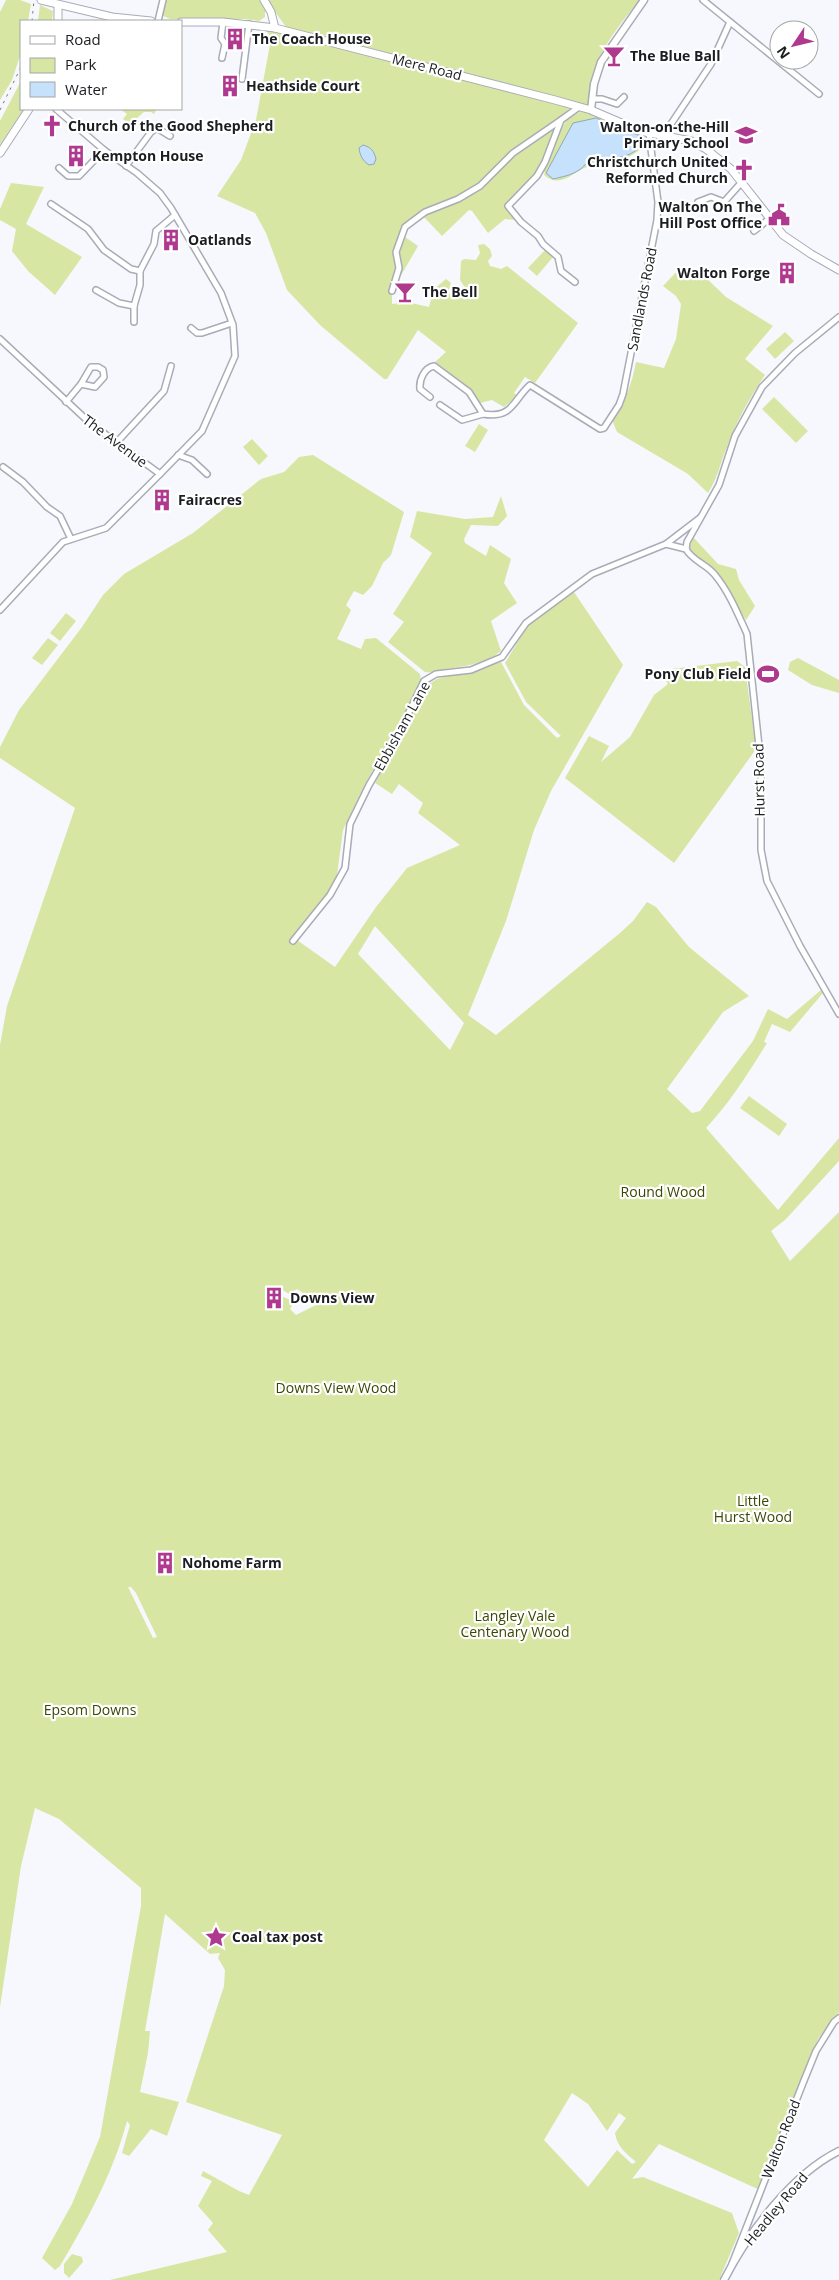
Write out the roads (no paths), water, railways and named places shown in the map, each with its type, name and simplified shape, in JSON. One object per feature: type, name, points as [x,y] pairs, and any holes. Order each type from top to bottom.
[{"type":"main road","points":[[41,0],[49,3],[58,2],[112,17],[141,20]]},
{"type":"main road","points":[[264,0],[271,12],[275,28]]},
{"type":"main road","points":[[58,2],[58,20]]},
{"type":"main road","name":"Mere Road","points":[[182,22],[223,22],[275,28],[590,110],[649,134],[690,140],[706,148],[731,169],[769,219],[791,242],[839,270]]},
{"type":"main road","points":[[0,153],[28,110]]},
{"type":"street","points":[[158,20],[163,0]]},
{"type":"street","points":[[590,110],[594,84],[601,62],[644,0]]},
{"type":"street","points":[[703,0],[819,94]]},
{"type":"street","points":[[222,58],[225,44],[221,38],[223,22]]},
{"type":"street","points":[[663,136],[711,64],[730,22]]},
{"type":"street","points":[[242,79],[249,24]]},
{"type":"street","points":[[593,99],[602,99],[617,104],[624,97]]},
{"type":"street","points":[[392,291],[399,268],[396,252],[405,227],[425,212],[480,186],[513,153],[579,107]]},
{"type":"street","name":"The Avenue","points":[[0,339],[66,402],[116,443],[160,474],[202,431],[235,356],[232,323],[220,293],[175,214],[160,194],[57,110]]},
{"type":"street","points":[[561,120],[546,162],[536,176],[508,206],[521,222],[538,236],[543,244],[558,257],[561,271],[575,282]]},
{"type":"street","points":[[126,166],[151,132],[157,128],[170,136]]},
{"type":"street","name":"Sandlands Road","points":[[483,414],[498,414],[510,409],[528,385],[532,385],[602,429],[619,405],[623,394],[657,220],[658,202],[649,134]]},
{"type":"street","points":[[59,168],[68,176],[79,176],[104,150]]},
{"type":"street","points":[[698,202],[711,197],[724,202],[741,183]]},
{"type":"street","points":[[51,204],[88,229],[104,250],[131,269],[140,271]]},
{"type":"street","points":[[134,322],[134,306],[140,285],[140,271],[154,244],[156,230],[175,214]]},
{"type":"street","points":[[754,231],[769,219]]},
{"type":"street","points":[[96,290],[119,303],[134,306]]},
{"type":"street","name":"Ebbisham Lane","points":[[686,549],[687,542],[719,485],[735,436],[762,387],[795,353],[839,318]]},
{"type":"street","points":[[191,328],[197,333],[202,333],[232,323]]},
{"type":"street","points":[[116,443],[164,391],[171,366]]},
{"type":"street","points":[[430,397],[419,386],[421,377],[429,367],[434,366],[464,388],[483,414],[462,420],[440,405]]},
{"type":"street","points":[[66,402],[91,368],[98,367],[103,370],[104,377],[95,387],[81,384]]},
{"type":"street","points":[[178,455],[192,460],[207,474]]},
{"type":"street","points":[[3,467],[23,482],[46,507],[60,516],[70,539]]},
{"type":"street","points":[[0,608],[63,542],[106,528],[160,474]]},
{"type":"street","name":"Ebbisham Lane","points":[[293,941],[330,895],[344,868],[350,824],[369,784],[395,742],[424,681],[436,674],[470,670],[502,657],[526,623],[592,574],[666,544],[700,518]]},
{"type":"street","points":[[676,538],[687,542]]},
{"type":"street","points":[[666,544],[686,549]]},
{"type":"street","name":"Hurst Road","points":[[686,549],[689,555],[715,575],[739,614],[747,634],[761,765],[761,850],[767,881],[800,946],[839,1014]]},
{"type":"street","name":"Walton Road","points":[[732,2265],[733,2258],[762,2191],[816,2052],[834,2022],[839,2018]]},
{"type":"street","name":"Headley Road","points":[[724,2280],[732,2265],[762,2223],[791,2188],[820,2160],[839,2151]]},
{"type":"water","points":[[596,118],[638,135],[642,142],[633,153],[626,156],[588,162],[567,176],[553,179],[546,173],[573,123]]},
{"type":"water","points":[[363,145],[370,148],[373,152],[376,159],[374,164],[369,165],[362,158],[359,148]]},
{"type":"railway","points":[[32,20],[34,0]]},
{"type":"railway","points":[[0,110],[20,69]]},
{"type":"place","name":"The Coach House","points":[[235,39]]},
{"type":"place","name":"The Blue Ball","points":[[614,56]]},
{"type":"place","name":"Heathside Court","points":[[230,86]]},
{"type":"place","name":"Church of the Good Shepherd","points":[[52,126]]},
{"type":"place","name":"Walton-on-the-Hill Primary School","points":[[746,135]]},
{"type":"place","name":"Kempton House","points":[[76,156]]},
{"type":"place","name":"Christchurch United Reformed Church","points":[[744,170]]},
{"type":"place","name":"Walton On The Hill Post Office","points":[[779,215]]},
{"type":"place","name":"Oatlands","points":[[171,240]]},
{"type":"place","name":"Walton Forge","points":[[787,273]]},
{"type":"place","name":"The Bell","points":[[405,292]]},
{"type":"place","name":"Fairacres","points":[[162,500]]},
{"type":"place","name":"Pony Club Field","points":[[768,674]]},
{"type":"place","name":"Downs View","points":[[274,1298]]},
{"type":"place","name":"Nohome Farm","points":[[165,1563]]},
{"type":"place","name":"Coal tax post","points":[[216,1937]]},
{"type":"park label","name":"Round Wood","points":[[663,1192]]},
{"type":"park label","name":"Downs View Wood","points":[[336,1388]]},
{"type":"park label","name":"Little Hurst Wood","points":[[753,1509]]},
{"type":"park label","name":"Langley Vale Centenary Wood","points":[[515,1624]]},
{"type":"park label","name":"Epsom Downs","points":[[90,1710]]}]
